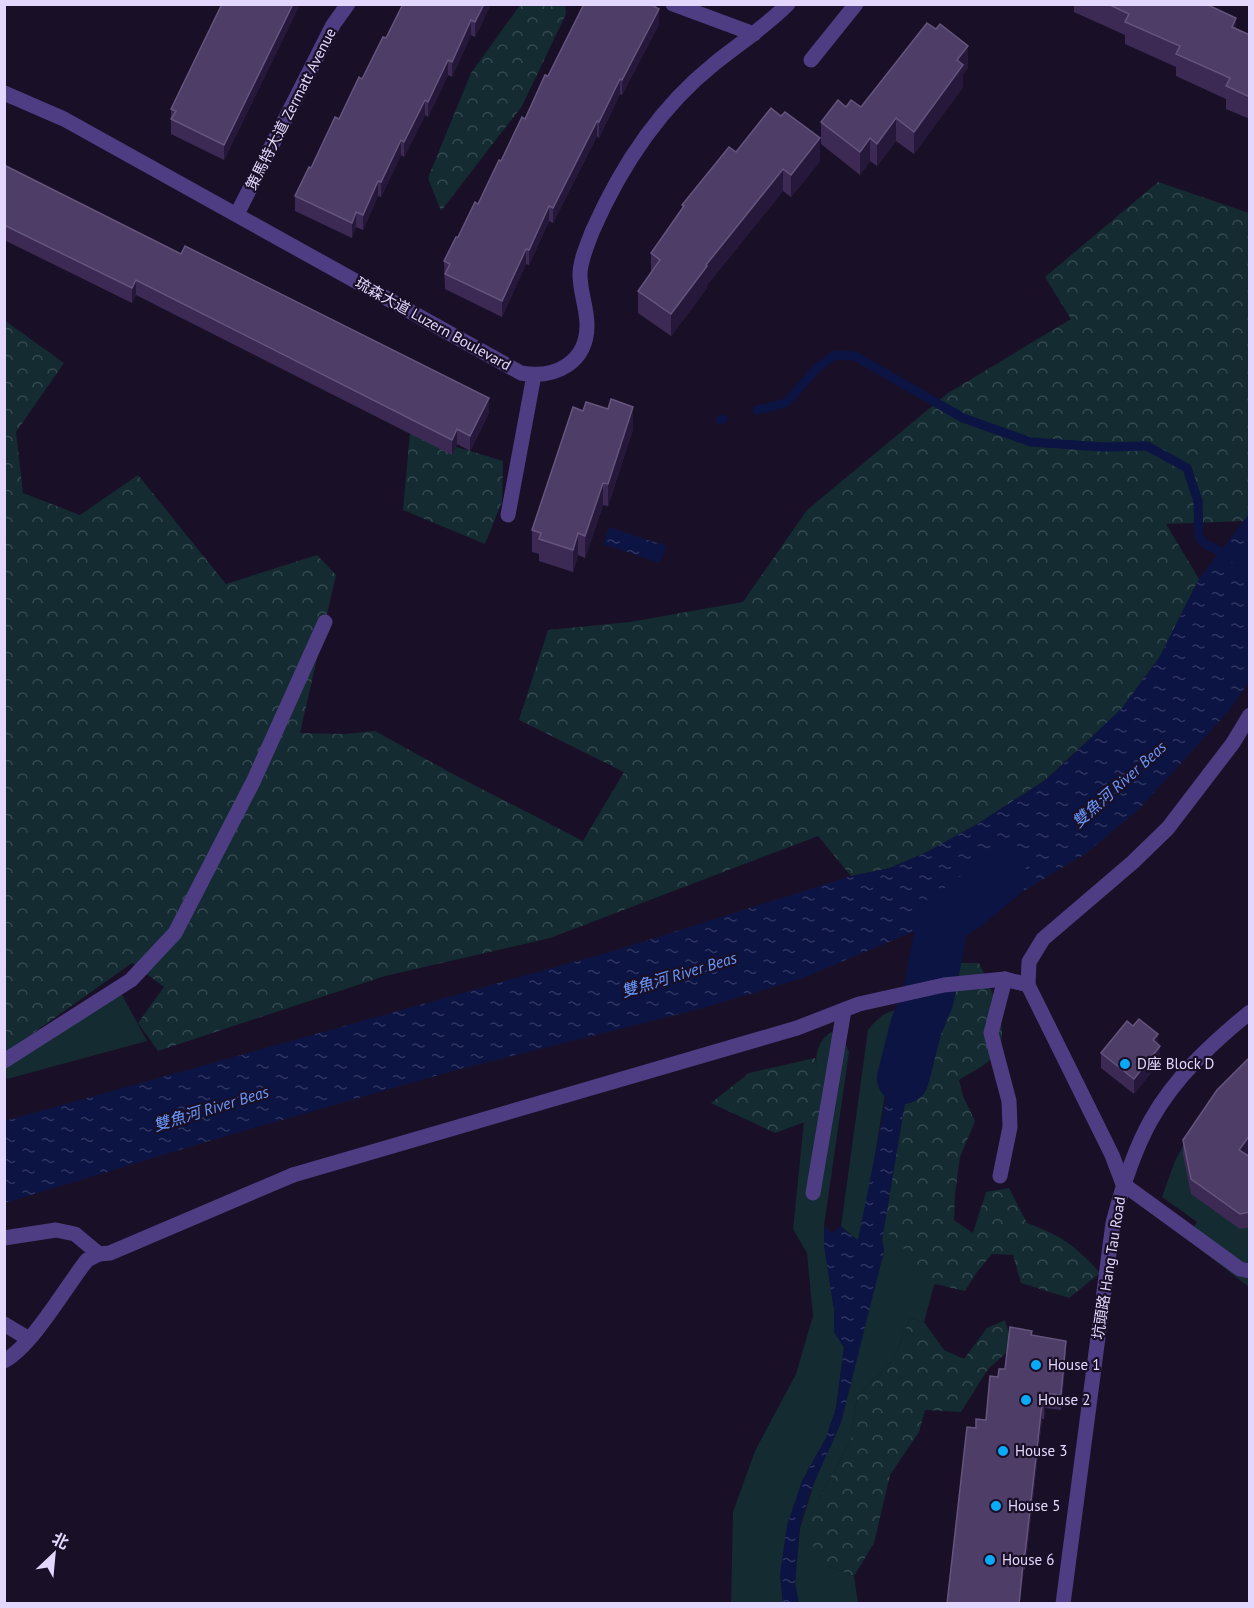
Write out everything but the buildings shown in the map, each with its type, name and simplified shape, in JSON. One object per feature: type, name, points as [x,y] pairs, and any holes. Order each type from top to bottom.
[{"type":"street","name":"策馬特大道 Zermatt Avenue","points":[[237,214],[333,25],[348,4]]},
{"type":"street","points":[[673,4],[754,34]]},
{"type":"street","points":[[508,515],[534,375],[549,374],[572,361],[581,350],[586,337],[587,323],[580,273],[583,255],[604,206],[637,147],[684,92],[713,65],[754,34],[788,4]]},
{"type":"street","points":[[810,60],[856,4]]},
{"type":"street","name":"琉森大道 Luzern Boulevard","points":[[10,95],[64,119],[521,373],[534,375]]},
{"type":"street","points":[[4,1061],[131,980],[175,933],[253,782],[326,622]]},
{"type":"street","points":[[1250,716],[1233,743],[1167,828],[1133,862],[1043,939],[1029,962],[1027,980],[1112,1155],[1123,1184],[1240,1269],[1250,1271]]},
{"type":"street","points":[[4,1361],[16,1354],[29,1339],[87,1260],[166,1230],[293,1175],[797,1028],[859,1004],[944,985],[1005,979],[1028,985]]},
{"type":"street","points":[[1000,1176],[1010,1127],[1009,1101],[991,1033],[1005,979]]},
{"type":"street","points":[[813,1193],[844,1010]]},
{"type":"street","name":"坑頭路 Hang Tau Road","points":[[1063,1604],[1113,1223],[1123,1184],[1151,1120],[1178,1082],[1200,1056],[1250,1012]]},
{"type":"street","points":[[4,1238],[56,1230],[75,1234],[99,1254]]},
{"type":"street","points":[[4,1324],[29,1339]]},
{"type":"green space","points":[[520,5],[565,5],[566,14],[522,106],[441,211],[428,178],[471,73]]},
{"type":"green space","points":[[1158,182],[1249,213],[1249,514],[1245,521],[1166,524],[1199,579],[1159,658],[1122,709],[1044,781],[979,823],[927,852],[890,868],[851,876],[818,836],[550,938],[385,976],[158,1051],[138,1023],[164,987],[132,963],[5,1053],[4,320],[64,363],[16,432],[23,493],[80,515],[138,475],[226,584],[317,555],[336,575],[300,733],[345,734],[375,731],[583,841],[624,772],[519,720],[548,630],[630,622],[743,602],[807,510],[948,393],[1071,319],[1045,277]]},
{"type":"green space","points":[[410,433],[503,461],[502,502],[485,544],[403,510]]},
{"type":"green space","points":[[961,963],[979,963],[998,1010],[1002,1035],[1000,1047],[994,1056],[959,1080],[963,1096],[975,1121],[960,1157],[954,1220],[973,1233],[986,1192],[1009,1188],[1027,1223],[1067,1242],[1100,1273],[1069,1298],[1021,1283],[1013,1255],[992,1254],[965,1291],[918,1280],[900,1241],[883,1231],[909,1079],[925,1031],[937,1009],[944,985]]},
{"type":"green space","points":[[121,993],[147,1041],[7,1079],[5,1067]]},
{"type":"green space","points":[[908,1008],[902,1038],[889,1070],[858,1241],[841,1226],[868,1030],[885,1014]]},
{"type":"green space","points":[[831,1032],[842,1037],[849,1052],[824,1226],[834,1310],[834,1332],[844,1347],[836,1408],[826,1438],[802,1481],[780,1574],[783,1603],[731,1604],[733,1512],[755,1451],[796,1374],[813,1316],[807,1253],[793,1229],[804,1121],[826,1113],[818,1081],[816,1059],[823,1040]]},
{"type":"green space","points":[[815,1058],[826,1114],[775,1133],[711,1103],[749,1073]]},
{"type":"green space","points":[[1249,1064],[1249,1287],[1187,1239],[1197,1222],[1162,1197],[1175,1161],[1189,1135]]},
{"type":"green space","points":[[883,1231],[940,1263],[924,1322],[910,1318],[894,1359],[857,1397],[851,1440],[818,1501],[828,1566],[854,1576],[858,1603],[799,1604],[795,1583],[800,1528],[869,1307],[884,1251]]},
{"type":"green space","points":[[910,1318],[924,1322],[944,1350],[964,1359],[987,1328],[1005,1320],[1013,1347],[988,1369],[961,1412],[925,1410],[919,1432],[890,1475],[874,1543],[854,1576],[828,1566],[816,1555],[808,1531],[818,1501],[851,1440],[857,1397],[894,1359]]},
{"type":"water","name":"雙魚河 River Beas","points":[[1249,514],[1249,682],[1227,713],[1137,811],[1085,854],[1025,890],[980,910],[917,930],[803,978],[703,1008],[456,1070],[212,1140],[5,1203],[5,1121],[620,949],[851,876],[890,868],[927,852],[979,823],[1044,781],[1122,708],[1159,658],[1199,579]]},
{"type":"water","points":[[609,527],[666,546],[660,563],[603,544]]},
{"type":"water","points":[[908,1008],[937,1009],[922,1037],[909,1079],[882,1241],[884,1251],[841,1423],[810,1492],[800,1525],[795,1583],[799,1603],[783,1603],[780,1574],[787,1525],[802,1481],[826,1438],[836,1408],[844,1347],[834,1332],[834,1310],[824,1246],[824,1226],[832,1233],[841,1226],[858,1240],[886,1100],[889,1070],[902,1038]]},
{"type":"waterway","points":[[757,410],[786,403],[817,368],[834,355],[855,356],[963,418],[1031,442],[1104,447],[1147,446],[1187,468],[1198,501],[1199,537],[1205,544],[1250,566]]},
{"type":"waterway","points":[[903,1078],[916,1027],[928,998],[943,920],[966,905],[1001,876]]},
{"type":"place","name":"D座 Block D","points":[[1125,1064]]},
{"type":"place","name":"House 1","points":[[1036,1365]]},
{"type":"place","name":"House 2","points":[[1026,1400]]},
{"type":"place","name":"House 3","points":[[1003,1451]]},
{"type":"place","name":"House 5","points":[[996,1506]]},
{"type":"place","name":"House 6","points":[[990,1560]]}]
